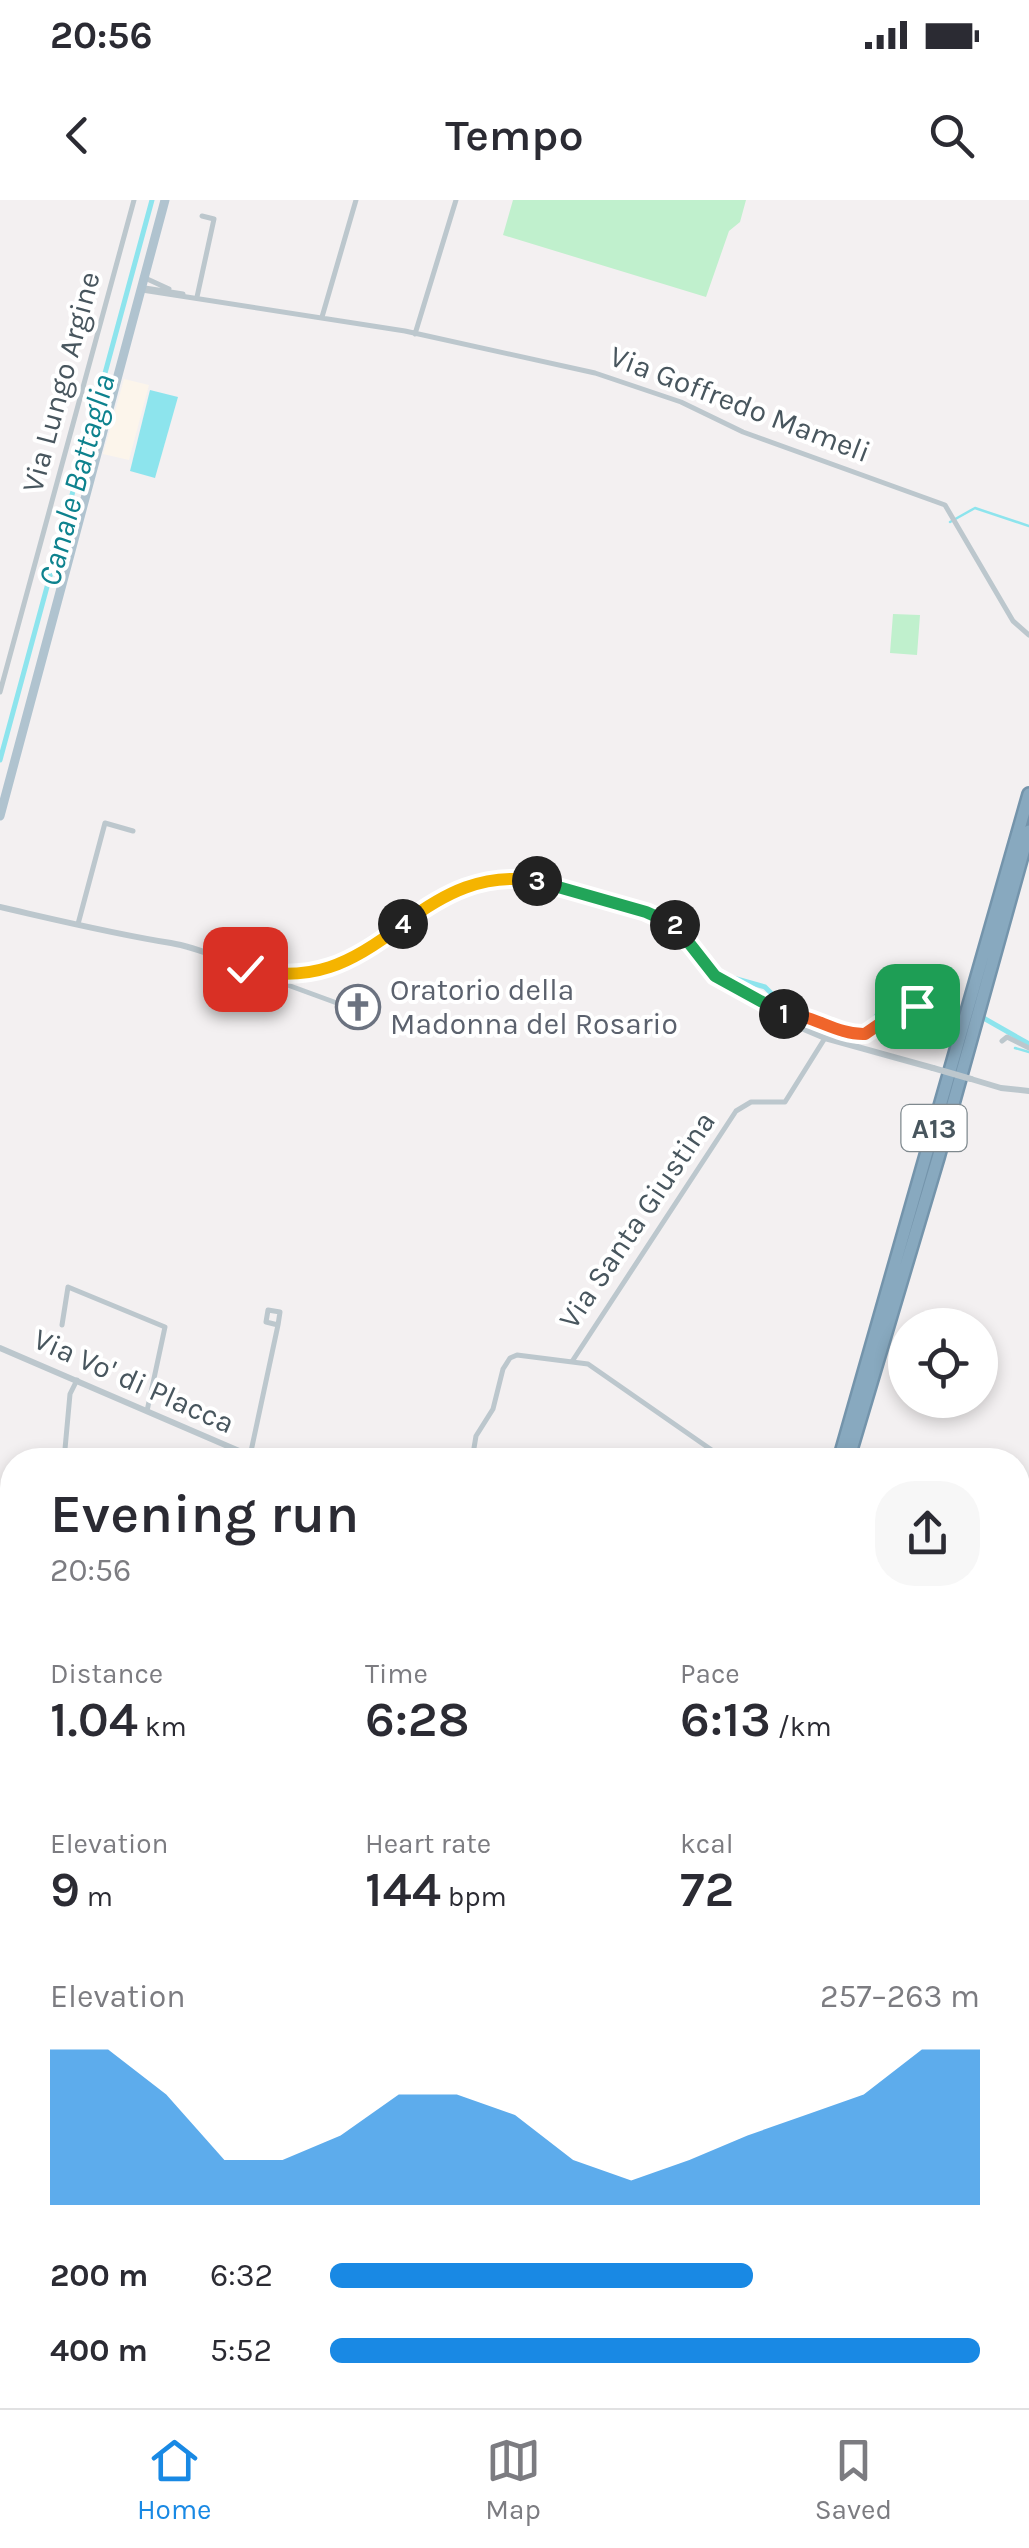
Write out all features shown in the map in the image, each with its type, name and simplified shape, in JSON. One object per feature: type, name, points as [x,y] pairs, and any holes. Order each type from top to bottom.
[{"type":"highway","name":"A13","points":[[842,1448],[1029,794]]},
{"type":"highway","name":"A13","points":[[852,1448],[1029,831]]},
{"type":"main road","points":[[0,816],[165,200]]},
{"type":"street","name":"Via Lungo Argine","points":[[0,692],[134,200]]},
{"type":"street","points":[[322,317],[356,200]]},
{"type":"street","points":[[415,334],[456,200]]},
{"type":"street","points":[[197,297],[214,220],[202,216]]},
{"type":"street","name":"Via Goffredo Mameli","points":[[145,278],[186,295]]},
{"type":"street","name":"Via Goffredo Mameli","points":[[142,290],[171,291]]},
{"type":"street","name":"Via Goffredo Mameli","points":[[142,290],[415,334],[595,373],[681,402],[743,432],[945,505],[1013,621],[1029,635]]},
{"type":"street","points":[[78,924],[105,823],[133,832]]},
{"type":"street","points":[[0,907],[172,944],[245,969],[304,974],[336,966],[371,950],[442,896],[486,880],[523,879],[667,920],[684,934],[715,976],[825,1038],[970,1079],[1029,1091]]},
{"type":"street","points":[[271,974],[274,980],[345,1006],[351,1006],[360,996]]},
{"type":"street","points":[[782,1016],[789,1013],[839,1032],[865,1034],[901,1009],[917,1006]]},
{"type":"street","points":[[1002,1040],[1007,1037],[1029,1048]]},
{"type":"street","name":"Via Santa Giustina","points":[[573,1360],[736,1112],[751,1102],[785,1102],[825,1038]]},
{"type":"street","points":[[62,1325],[68,1286],[165,1327],[147,1411]]},
{"type":"street","name":"Via Vo' di Placca","points":[[252,1448],[278,1325]]},
{"type":"street","name":"Via Vo' di Placca","points":[[0,1348],[232,1448]]},
{"type":"street","points":[[474,1448],[476,1436],[493,1409],[501,1375],[510,1358],[517,1355],[573,1360],[598,1370],[709,1448]]},
{"type":"street","points":[[65,1448],[70,1394],[77,1380]]},
{"type":"shaded area","points":[[124,379],[149,385],[129,460],[103,454]]},
{"type":"green space","points":[[513,200],[746,200],[740,222],[729,231],[706,297],[503,235]]},
{"type":"green space","points":[[893,614],[920,615],[917,655],[890,653]]},
{"type":"water","points":[[150,390],[178,397],[155,478],[130,471]]},
{"type":"waterway","name":"Canale Battaglia","points":[[0,760],[152,200]]},
{"type":"waterway","points":[[950,522],[975,508],[1029,526]]},
{"type":"waterway","points":[[714,969],[765,987],[785,1007],[855,1031],[870,1025],[879,1010],[900,1005],[931,1004],[963,1011]]},
{"type":"waterway","points":[[980,1016],[1029,1044]]},
{"type":"waterway","points":[[1015,1048],[1029,1052]]},
{"type":"place","name":"Oratorio della Madonna del Rosario","points":[[358,1007]]},
{"type":"route","points":[[245,969],[266,974],[304,974],[336,966],[371,950],[442,896],[486,880],[514,878],[545,882],[667,920],[684,934],[715,976],[782,1016],[789,1013],[856,1035],[865,1034],[901,1009],[917,1006]]}]
